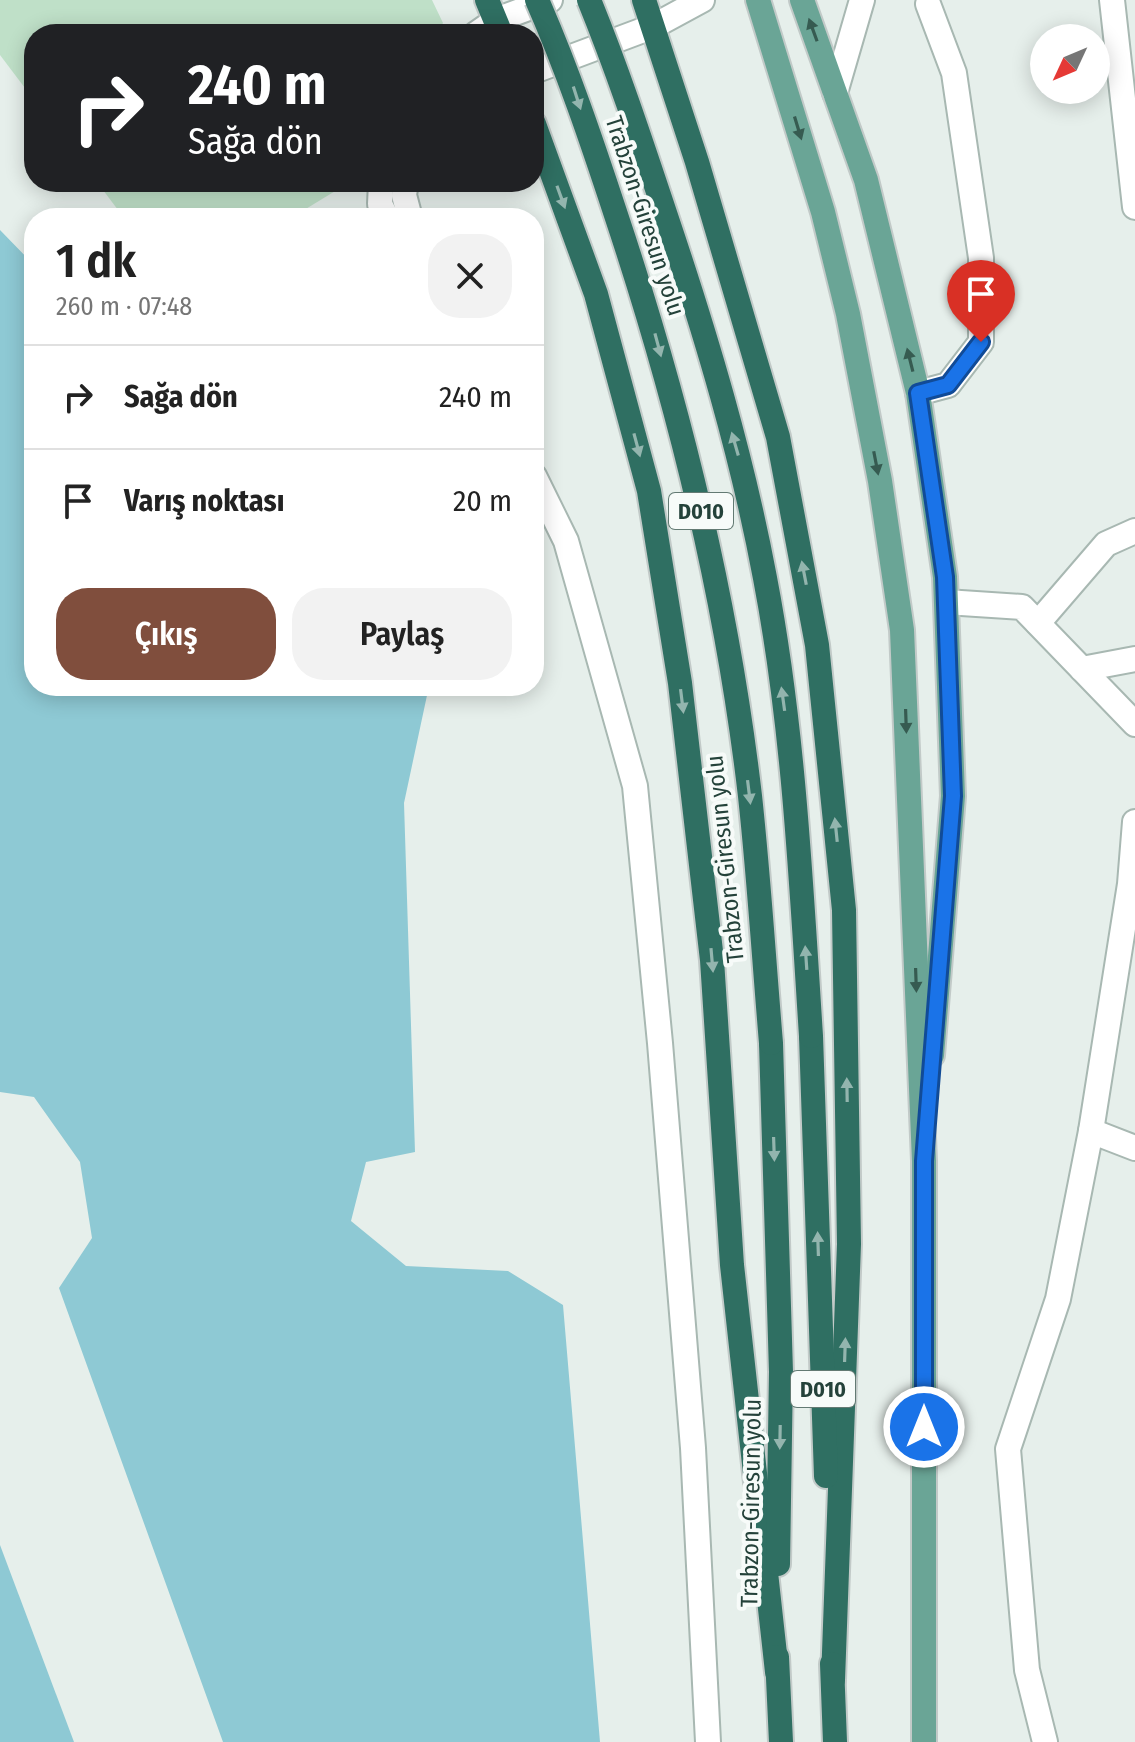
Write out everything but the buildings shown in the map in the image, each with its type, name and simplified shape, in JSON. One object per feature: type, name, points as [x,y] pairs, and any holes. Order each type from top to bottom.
[{"type":"highway","name":"Trabzon-Giresun yolu","points":[[537,0],[569,74],[648,312],[695,480],[727,642],[750,795],[771,1043],[781,1372],[777,1672],[781,1742]]},
{"type":"highway","name":"Trabzon-Giresun yolu","points":[[589,0],[617,69],[697,310],[741,465],[763,566],[795,782],[811,1036],[835,1742]]},
{"type":"highway","points":[[644,0],[697,162],[778,437],[817,645],[845,926],[849,1244],[833,1680]]},
{"type":"highway","points":[[544,151],[596,294],[649,491],[677,668],[712,960],[732,1265],[777,1672]]},
{"type":"main road","points":[[758,0],[823,212],[848,314],[880,481],[902,630],[924,1161],[924,1742]]},
{"type":"main road","points":[[802,0],[866,180],[918,393],[945,577],[953,796],[924,1161]]},
{"type":"street","points":[[490,22],[550,0]]},
{"type":"street","points":[[544,67],[654,26],[702,0]]},
{"type":"street","points":[[835,93],[862,0]]},
{"type":"street","points":[[1112,0],[1135,207]]},
{"type":"street","points":[[918,393],[948,385],[981,342],[981,258],[954,73],[928,4]]},
{"type":"street","points":[[544,496],[566,541],[635,786],[693,1448],[708,1742]]},
{"type":"street","points":[[1038,623],[1106,544],[1135,531]]},
{"type":"street","points":[[946,602],[1022,607],[1135,724]]},
{"type":"street","points":[[1082,669],[1135,659]]},
{"type":"street","points":[[1045,1742],[1027,1670],[1008,1449],[1058,1299],[1091,1131],[1130,884],[1135,822]]},
{"type":"street","points":[[1091,1131],[1135,1148]]},
{"type":"green space","points":[[0,0],[432,0],[443,23],[24,24],[24,87],[0,55]]},
{"type":"green space","points":[[104,192],[334,192],[307,208],[116,208]]},
{"type":"water","points":[[0,230],[24,255],[24,696],[427,696],[404,803],[415,1152],[366,1162],[351,1221],[406,1266],[508,1271],[563,1305],[600,1742],[223,1742],[59,1288],[92,1238],[80,1162],[34,1097],[0,1092]]},
{"type":"water","points":[[0,1545],[74,1742],[0,1742]]},
{"type":"route","points":[[924,1427],[924,1161],[953,796],[945,577],[918,393],[948,385],[981,342]]}]
